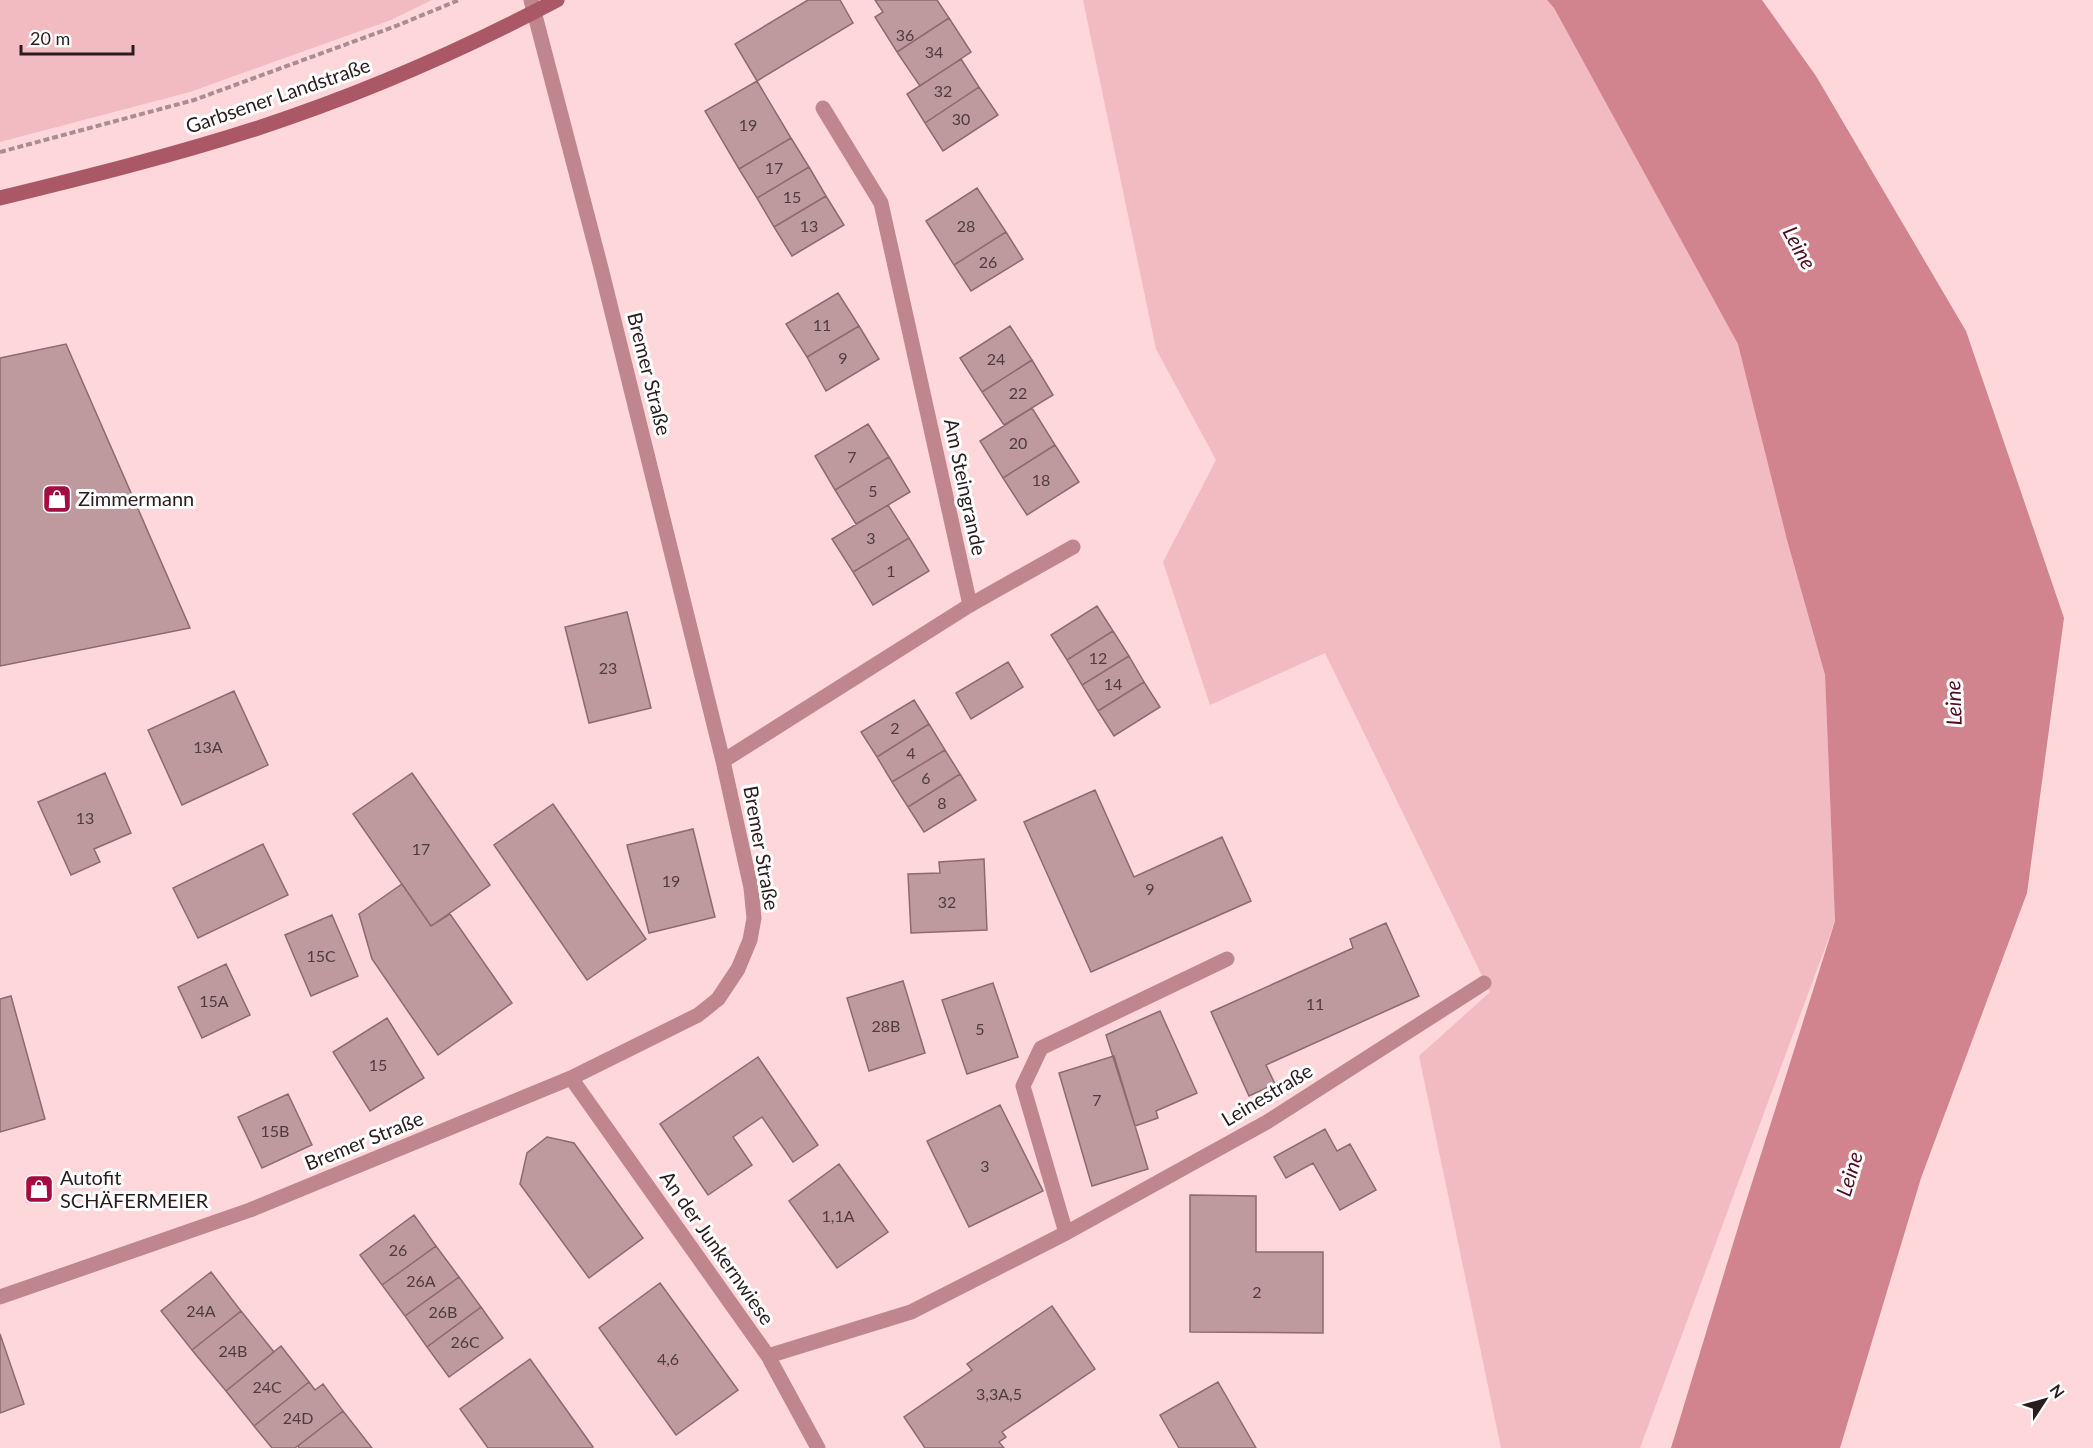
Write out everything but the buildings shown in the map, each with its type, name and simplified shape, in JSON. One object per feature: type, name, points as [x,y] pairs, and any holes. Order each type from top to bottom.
[{"type":"main road","name":"Garbsener Landstraße","points":[[0,198],[132,166],[256,128],[393,79],[532,6],[557,0]]},
{"type":"street","name":"Bremer Straße","points":[[0,1297],[250,1210],[571,1078],[698,1015],[718,999],[738,969],[750,940],[754,918],[751,888],[723,761],[601,268],[532,6]]},
{"type":"street","name":"Am Steingrande","points":[[823,108],[881,203],[970,605]]},
{"type":"street","points":[[723,761],[970,605],[1073,547]]},
{"type":"street","points":[[1066,1233],[1023,1086],[1041,1048],[1227,959]]},
{"type":"street","name":"Leinestraße","points":[[768,1356],[911,1312],[1066,1233],[1267,1122],[1484,983]]},
{"type":"street","name":"An der Junkernwiese","points":[[571,1078],[768,1356],[818,1448]]},
{"type":"path","points":[[0,152],[194,100],[459,0]]},
{"type":"shaded area","points":[[0,0],[432,0],[391,20],[190,92],[0,142]]},
{"type":"shaded area","points":[[1083,0],[1547,0],[1554,8],[1739,344],[1787,540],[1825,675],[1835,921],[1640,1448],[1501,1448],[1419,1056],[1490,992],[1325,653],[1210,705],[1163,562],[1216,460],[1156,349]]},
{"type":"water","name":"Leine","points":[[1547,0],[1762,0],[1816,76],[1966,331],[2064,618],[2027,893],[1921,1178],[1840,1448],[1671,1448],[1835,921],[1825,675],[1787,540],[1738,344],[1554,8]]},
{"type":"place","name":"Zimmermann","points":[[57,499]]},
{"type":"place","name":"Autofit SCHÄFERMEIER","points":[[39,1189]]}]
